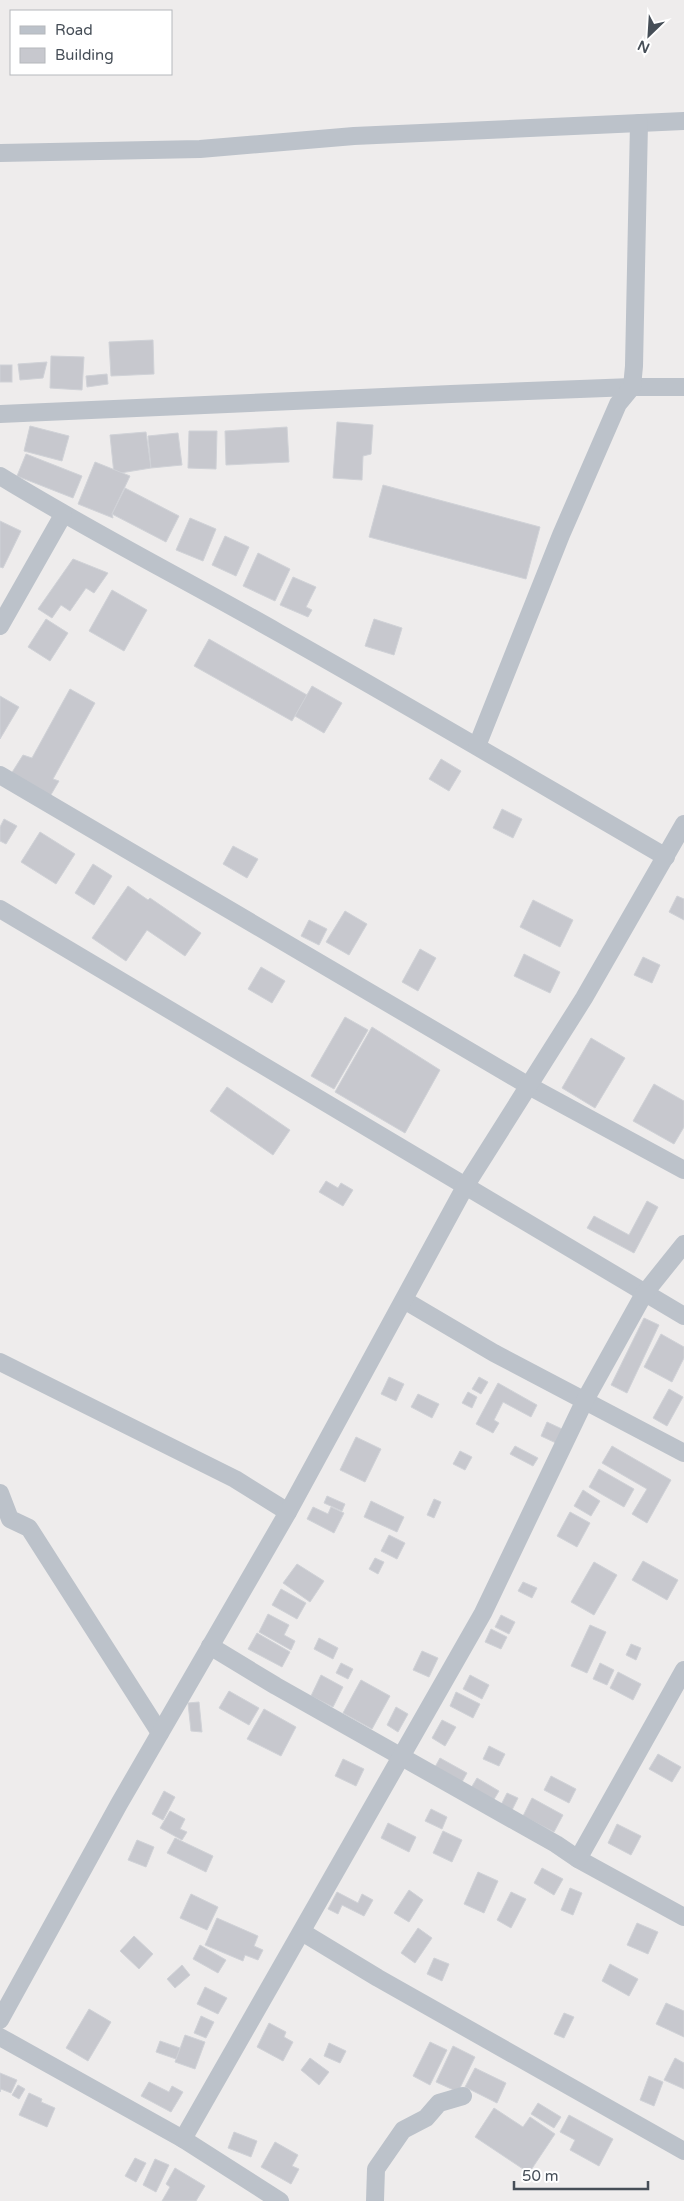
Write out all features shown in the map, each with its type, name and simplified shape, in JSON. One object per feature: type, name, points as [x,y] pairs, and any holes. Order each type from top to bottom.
[{"type":"street","points":[[0,152],[200,149],[354,136],[684,121]]},
{"type":"street","points":[[477,746],[565,527],[618,404],[632,386],[637,284],[639,123]]},
{"type":"street","points":[[0,414],[632,386],[684,387]]},
{"type":"street","points":[[0,476],[64,515],[279,633],[477,746],[666,857]]},
{"type":"street","points":[[0,626],[64,515]]},
{"type":"street","points":[[0,775],[529,1086],[684,1170]]},
{"type":"street","points":[[0,2020],[160,1733],[288,1512],[466,1185],[584,998],[684,824]]},
{"type":"street","points":[[0,909],[466,1185],[644,1294],[684,1316]]},
{"type":"street","points":[[183,2140],[483,1613],[585,1400],[644,1294],[684,1244]]},
{"type":"street","points":[[404,1300],[494,1353],[684,1453]]},
{"type":"street","points":[[0,1362],[235,1479],[288,1512]]},
{"type":"street","points":[[0,1493],[10,1519],[29,1528],[160,1733]]},
{"type":"street","points":[[210,1646],[400,1757],[556,1844],[578,1860],[684,1917]]},
{"type":"street","points":[[578,1860],[682,1679]]},
{"type":"street","points":[[302,1932],[378,1978],[684,2151]]},
{"type":"street","points":[[0,2037],[183,2140],[280,2201]]},
{"type":"street","points":[[376,2201],[376,2169],[403,2130],[426,2118],[438,2103],[463,2096]]},
{"type":"building","points":[[153,340],[154,374],[111,376],[109,342]]},
{"type":"building","points":[[51,356],[84,357],[82,390],[50,388]]},
{"type":"building","points":[[47,362],[43,378],[20,380],[18,364]]},
{"type":"building","points":[[0,365],[12,365],[12,382],[0,382]]},
{"type":"building","points":[[107,374],[108,384],[87,387],[86,376]]},
{"type":"building","points":[[337,422],[373,425],[371,454],[363,456],[362,480],[333,478]]},
{"type":"building","points":[[30,426],[69,436],[62,461],[24,451]]},
{"type":"building","points":[[287,427],[289,462],[226,465],[225,431]]},
{"type":"building","points":[[189,431],[217,431],[216,469],[188,468]]},
{"type":"building","points":[[146,432],[151,468],[114,474],[110,435]]},
{"type":"building","points":[[178,433],[182,465],[151,468],[148,436]]},
{"type":"building","points":[[26,454],[82,476],[73,498],[17,476]]},
{"type":"building","points":[[95,462],[130,476],[112,514],[113,518],[78,504]]},
{"type":"building","points":[[383,485],[540,527],[526,579],[369,537]]},
{"type":"building","points":[[125,488],[179,516],[166,542],[112,514]]},
{"type":"building","points":[[190,518],[216,529],[203,561],[176,550]]},
{"type":"building","points":[[0,521],[21,531],[3,568],[0,567]]},
{"type":"building","points":[[225,536],[249,547],[236,576],[212,565]]},
{"type":"building","points":[[258,553],[290,569],[275,601],[243,586]]},
{"type":"building","points":[[73,559],[108,573],[94,593],[86,588],[70,611],[61,605],[52,618],[38,609]]},
{"type":"building","points":[[293,577],[316,587],[306,607],[312,610],[308,617],[280,605]]},
{"type":"building","points":[[112,590],[147,610],[124,651],[89,631]]},
{"type":"building","points":[[46,619],[68,633],[50,661],[28,647]]},
{"type":"building","points":[[374,619],[402,628],[394,655],[365,646]]},
{"type":"building","points":[[209,639],[307,695],[292,721],[194,666]]},
{"type":"building","points":[[312,686],[342,703],[324,733],[295,716]]},
{"type":"building","points":[[70,689],[95,703],[53,779],[59,781],[49,798],[11,774],[23,755],[32,758]]},
{"type":"building","points":[[0,696],[19,707],[0,739]]},
{"type":"building","points":[[441,759],[461,771],[449,791],[429,779]]},
{"type":"building","points":[[502,809],[522,819],[513,838],[493,828]]},
{"type":"building","points":[[4,819],[17,826],[6,844],[0,841],[0,827]]},
{"type":"building","points":[[40,832],[75,854],[56,884],[21,862]]},
{"type":"building","points":[[233,846],[258,859],[247,878],[223,864]]},
{"type":"building","points":[[93,864],[112,876],[94,905],[75,893]]},
{"type":"building","points":[[128,886],[148,900],[150,898],[201,933],[185,956],[147,930],[126,961],[92,938]]},
{"type":"building","points":[[677,896],[684,899],[684,920],[669,912]]},
{"type":"building","points":[[533,900],[573,920],[560,947],[520,927]]},
{"type":"building","points":[[345,911],[367,924],[349,955],[326,942]]},
{"type":"building","points":[[309,920],[327,929],[319,945],[301,936]]},
{"type":"building","points":[[420,949],[436,958],[418,991],[402,982]]},
{"type":"building","points":[[524,954],[560,972],[550,993],[514,976]]},
{"type":"building","points":[[643,957],[660,965],[652,983],[634,975]]},
{"type":"building","points":[[261,967],[285,981],[272,1003],[248,989]]},
{"type":"building","points":[[345,1017],[368,1030],[334,1089],[311,1076]]},
{"type":"building","points":[[372,1027],[440,1070],[405,1133],[335,1092]]},
{"type":"building","points":[[591,1038],[625,1058],[595,1108],[562,1088]]},
{"type":"building","points":[[654,1084],[684,1101],[684,1127],[674,1144],[633,1121]]},
{"type":"building","points":[[227,1087],[290,1130],[273,1155],[210,1111]]},
{"type":"building","points":[[326,1181],[338,1188],[341,1183],[353,1190],[343,1206],[319,1192]]},
{"type":"building","points":[[647,1201],[658,1207],[634,1253],[587,1228],[594,1216],[629,1235]]},
{"type":"building","points":[[644,1318],[659,1325],[627,1393],[611,1385]]},
{"type":"building","points":[[661,1334],[684,1347],[684,1358],[672,1382],[644,1367]]},
{"type":"building","points":[[389,1377],[404,1384],[396,1401],[381,1394]]},
{"type":"building","points":[[479,1377],[488,1382],[481,1394],[472,1389]]},
{"type":"building","points":[[498,1383],[537,1405],[531,1417],[503,1402],[494,1420],[499,1423],[493,1433],[476,1424]]},
{"type":"building","points":[[669,1389],[683,1397],[667,1426],[653,1418]]},
{"type":"building","points":[[468,1392],[477,1397],[472,1408],[462,1403]]},
{"type":"building","points":[[418,1394],[439,1404],[432,1418],[411,1407]]},
{"type":"building","points":[[547,1422],[562,1429],[556,1443],[541,1436]]},
{"type":"building","points":[[356,1437],[381,1449],[365,1482],[340,1470]]},
{"type":"building","points":[[515,1446],[538,1458],[533,1466],[510,1454]]},
{"type":"building","points":[[612,1446],[671,1480],[647,1523],[632,1514],[647,1489],[602,1463]]},
{"type":"building","points":[[460,1451],[472,1457],[465,1470],[453,1464]]},
{"type":"building","points":[[599,1469],[634,1489],[624,1507],[589,1487]]},
{"type":"building","points":[[583,1490],[600,1501],[591,1516],[574,1506]]},
{"type":"building","points":[[327,1496],[345,1504],[342,1511],[324,1503]]},
{"type":"building","points":[[434,1499],[441,1502],[434,1518],[427,1515]]},
{"type":"building","points":[[371,1501],[404,1517],[397,1532],[364,1517]]},
{"type":"building","points":[[313,1507],[328,1514],[331,1507],[344,1513],[334,1533],[307,1519]]},
{"type":"building","points":[[570,1512],[590,1523],[577,1547],[557,1536]]},
{"type":"building","points":[[389,1535],[405,1543],[397,1559],[381,1551]]},
{"type":"building","points":[[375,1558],[384,1562],[378,1574],[369,1569]]},
{"type":"building","points":[[643,1561],[678,1580],[667,1600],[632,1580]]},
{"type":"building","points":[[594,1562],[617,1575],[594,1615],[571,1602]]},
{"type":"building","points":[[297,1564],[324,1581],[310,1602],[283,1583]]},
{"type":"building","points":[[523,1582],[537,1588],[532,1598],[518,1591]]},
{"type":"building","points":[[281,1589],[306,1603],[297,1619],[272,1605]]},
{"type":"building","points":[[268,1614],[289,1625],[284,1635],[295,1641],[291,1650],[259,1632]]},
{"type":"building","points":[[501,1615],[515,1622],[509,1634],[495,1627]]},
{"type":"building","points":[[590,1625],[606,1632],[587,1673],[571,1666]]},
{"type":"building","points":[[491,1629],[507,1637],[501,1649],[485,1642]]},
{"type":"building","points":[[257,1633],[290,1652],[282,1667],[248,1649]]},
{"type":"building","points":[[319,1638],[338,1648],[333,1659],[314,1649]]},
{"type":"building","points":[[631,1644],[641,1648],[636,1660],[626,1655]]},
{"type":"building","points":[[422,1651],[438,1658],[429,1677],[413,1670]]},
{"type":"building","points":[[341,1663],[353,1669],[348,1679],[336,1673]]},
{"type":"building","points":[[600,1663],[614,1670],[607,1685],[593,1679]]},
{"type":"building","points":[[618,1672],[641,1684],[633,1700],[610,1688]]},
{"type":"building","points":[[321,1675],[343,1687],[333,1707],[311,1696]]},
{"type":"building","points":[[470,1675],[489,1685],[482,1699],[463,1689]]},
{"type":"building","points":[[361,1680],[390,1696],[372,1729],[343,1713]]},
{"type":"building","points":[[229,1691],[259,1708],[249,1725],[219,1708]]},
{"type":"building","points":[[456,1692],[480,1704],[473,1718],[450,1706]]},
{"type":"building","points":[[199,1702],[202,1732],[191,1731],[188,1703]]},
{"type":"building","points":[[396,1707],[408,1714],[398,1732],[387,1725]]},
{"type":"building","points":[[264,1709],[296,1727],[281,1756],[247,1739]]},
{"type":"building","points":[[442,1720],[456,1727],[445,1746],[432,1738]]},
{"type":"building","points":[[489,1746],[505,1754],[499,1766],[483,1759]]},
{"type":"building","points":[[658,1754],[681,1767],[672,1782],[649,1769]]},
{"type":"building","points":[[440,1758],[467,1773],[462,1782],[435,1767]]},
{"type":"building","points":[[343,1759],[364,1769],[356,1786],[335,1776]]},
{"type":"building","points":[[551,1776],[576,1789],[569,1803],[544,1790]]},
{"type":"building","points":[[477,1778],[499,1791],[493,1801],[471,1788]]},
{"type":"building","points":[[164,1791],[175,1797],[163,1820],[152,1814]]},
{"type":"building","points":[[507,1793],[518,1798],[512,1810],[501,1805]]},
{"type":"building","points":[[532,1798],[563,1815],[554,1832],[523,1816]]},
{"type":"building","points":[[431,1809],[447,1817],[442,1829],[425,1821]]},
{"type":"building","points":[[170,1811],[185,1819],[180,1829],[187,1832],[182,1840],[160,1828]]},
{"type":"building","points":[[388,1823],[416,1837],[409,1852],[381,1838]]},
{"type":"building","points":[[617,1824],[641,1836],[631,1855],[608,1843]]},
{"type":"building","points":[[443,1831],[462,1840],[452,1862],[433,1853]]},
{"type":"building","points":[[175,1838],[213,1856],[206,1872],[167,1853]]},
{"type":"building","points":[[137,1840],[154,1847],[146,1867],[128,1860]]},
{"type":"building","points":[[542,1868],[563,1879],[554,1895],[534,1883]]},
{"type":"building","points":[[478,1872],[498,1881],[484,1913],[464,1904]]},
{"type":"building","points":[[570,1888],[582,1893],[573,1915],[561,1910]]},
{"type":"building","points":[[409,1890],[423,1900],[409,1922],[394,1913]]},
{"type":"building","points":[[337,1892],[358,1903],[362,1894],[373,1900],[364,1916],[342,1905],[338,1914],[328,1909]]},
{"type":"building","points":[[511,1892],[526,1899],[511,1928],[497,1920]]},
{"type":"building","points":[[191,1894],[218,1907],[207,1930],[180,1918]]},
{"type":"building","points":[[217,1918],[258,1936],[254,1946],[263,1950],[258,1960],[245,1955],[243,1961],[205,1945]]},
{"type":"building","points":[[637,1923],[658,1932],[648,1954],[627,1945]]},
{"type":"building","points":[[418,1928],[432,1938],[415,1963],[401,1953]]},
{"type":"building","points":[[134,1936],[153,1954],[139,1969],[120,1951]]},
{"type":"building","points":[[200,1945],[226,1960],[218,1973],[193,1959]]},
{"type":"building","points":[[434,1958],[449,1964],[442,1981],[427,1974]]},
{"type":"building","points":[[610,1964],[638,1979],[629,1996],[602,1981]]},
{"type":"building","points":[[182,1965],[190,1975],[175,1988],[167,1979]]},
{"type":"building","points":[[205,1987],[227,1998],[218,2014],[197,2004]]},
{"type":"building","points":[[666,2003],[684,2011],[684,2037],[656,2024]]},
{"type":"building","points":[[89,2009],[111,2022],[88,2061],[66,2048]]},
{"type":"building","points":[[564,2013],[574,2017],[564,2038],[554,2034]]},
{"type":"building","points":[[201,2016],[214,2022],[206,2038],[194,2033]]},
{"type":"building","points":[[269,2023],[286,2032],[284,2037],[293,2042],[283,2061],[257,2047]]},
{"type":"building","points":[[185,2035],[205,2042],[195,2069],[175,2062]]},
{"type":"building","points":[[160,2041],[180,2048],[176,2059],[156,2052]]},
{"type":"building","points":[[430,2042],[447,2050],[430,2085],[413,2076]]},
{"type":"building","points":[[329,2043],[346,2051],[340,2063],[324,2056]]},
{"type":"building","points":[[453,2046],[475,2057],[458,2092],[436,2082]]},
{"type":"building","points":[[310,2058],[329,2072],[319,2085],[301,2070]]},
{"type":"building","points":[[675,2058],[684,2063],[684,2089],[664,2080]]},
{"type":"building","points":[[475,2068],[506,2083],[497,2103],[465,2087]]},
{"type":"building","points":[[0,2073],[17,2080],[11,2093],[1,2089],[0,2092]]},
{"type":"building","points":[[649,2076],[663,2082],[654,2106],[640,2100]]},
{"type":"building","points":[[149,2082],[169,2092],[172,2086],[183,2092],[171,2112],[141,2096]]},
{"type":"building","points":[[18,2085],[25,2089],[19,2099],[12,2095]]},
{"type":"building","points":[[29,2093],[42,2099],[41,2102],[55,2108],[47,2127],[19,2115]]},
{"type":"building","points":[[538,2103],[561,2117],[554,2128],[531,2114]]},
{"type":"building","points":[[494,2108],[523,2127],[530,2117],[555,2134],[529,2173],[475,2137]]},
{"type":"building","points":[[569,2115],[613,2139],[599,2166],[570,2150],[575,2140],[560,2132]]},
{"type":"building","points":[[234,2132],[257,2141],[251,2157],[228,2148]]},
{"type":"building","points":[[275,2142],[298,2155],[292,2166],[299,2169],[291,2184],[261,2167]]},
{"type":"building","points":[[135,2158],[146,2163],[136,2182],[125,2176]]},
{"type":"building","points":[[155,2159],[169,2165],[156,2192],[143,2185]]},
{"type":"building","points":[[175,2168],[205,2186],[196,2201],[162,2201],[170,2187],[166,2184]]}]
